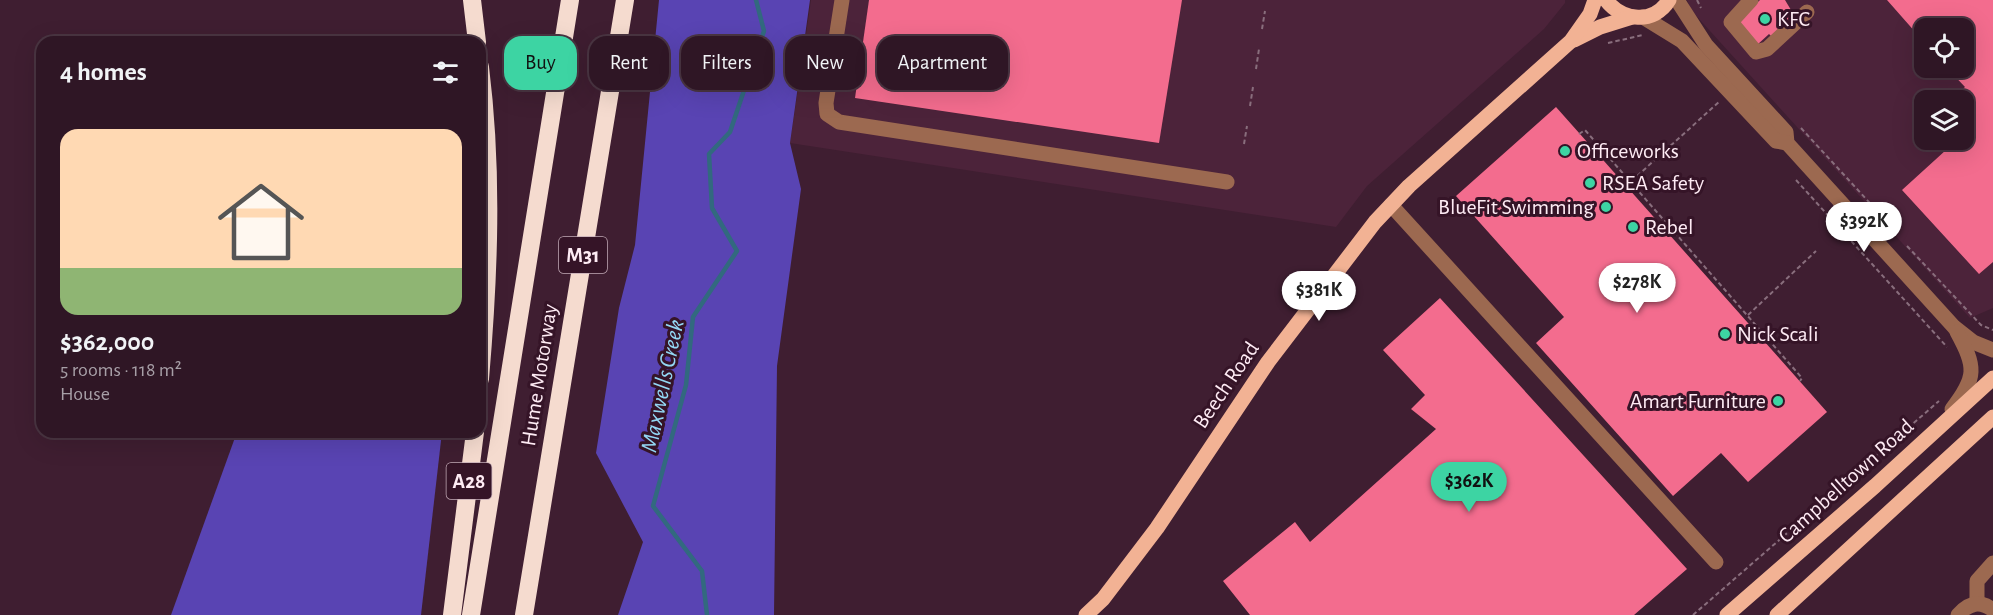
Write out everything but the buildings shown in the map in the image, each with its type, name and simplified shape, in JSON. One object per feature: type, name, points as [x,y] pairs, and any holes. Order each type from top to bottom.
[{"type":"highway","points":[[472,0],[476,36]]},
{"type":"highway","name":"Hume Motorway","points":[[471,615],[570,0]]},
{"type":"highway","name":"Hume Motorway","points":[[524,615],[625,0]]},
{"type":"highway","points":[[486,135],[490,241],[486,296]]},
{"type":"highway","name":"A28","points":[[452,615],[474,438]]},
{"type":"main road","name":"Beech Road","points":[[1086,615],[1103,599],[1157,528],[1268,362],[1375,222],[1571,41],[1590,14],[1595,0]]},
{"type":"main road","points":[[1606,0],[1617,11],[1637,17]]},
{"type":"main road","name":"Beech Road","points":[[1571,41],[1600,27],[1655,13],[1669,0]]},
{"type":"main road","name":"Campbelltown Road","points":[[1728,615],[1993,378]]},
{"type":"main road","points":[[1777,615],[1993,417]]},
{"type":"street","points":[[842,0],[826,103],[827,114],[839,122],[1227,182]]},
{"type":"street","points":[[1677,0],[1707,45],[1786,132],[1787,143],[1954,327],[1973,342],[1993,350]]},
{"type":"street","points":[[1751,0],[1731,22],[1756,52],[1767,49],[1807,12]]},
{"type":"street","points":[[1637,17],[1683,41],[1776,141],[1787,143]]},
{"type":"street","points":[[1391,205],[1716,562]]},
{"type":"street","points":[[1934,433],[1964,395],[1972,373],[1969,354],[1954,327]]},
{"type":"street","points":[[1977,603],[1977,581],[1993,563]]},
{"type":"street","points":[[1958,615],[1977,603],[1983,603],[1993,610]]},
{"type":"path","points":[[1697,0],[1701,8]]},
{"type":"path","points":[[1262,29],[1265,11]]},
{"type":"path","points":[[1608,43],[1636,34],[1648,35]]},
{"type":"path","points":[[1256,69],[1259,50]]},
{"type":"path","points":[[1250,106],[1253,87]]},
{"type":"path","points":[[1626,186],[1722,99]]},
{"type":"path","points":[[1244,144],[1247,126]]},
{"type":"path","points":[[1800,128],[1879,213]]},
{"type":"path","points":[[1579,134],[1585,130],[1710,277],[1803,378],[1800,381]]},
{"type":"path","points":[[1796,180],[1949,349]]},
{"type":"path","points":[[1907,246],[1981,325],[1993,330]]},
{"type":"path","points":[[1747,316],[1816,251]]},
{"type":"path","points":[[1693,615],[1932,409],[1945,395]]},
{"type":"shaded area","points":[[659,0],[810,0],[805,36],[785,36],[785,90],[797,90],[790,143],[801,189],[777,366],[774,615],[618,615],[643,542],[596,453],[619,308],[635,245],[650,90],[669,90],[669,36],[655,36]]},
{"type":"shaded area","points":[[811,0],[1565,0],[1544,29],[1367,186],[1336,227],[790,143],[798,90],[865,90],[865,36],[806,36]]},
{"type":"shaded area","points":[[1687,0],[1993,0],[1993,308],[1970,318],[1691,10]]},
{"type":"shaded area","points":[[235,438],[441,438],[421,615],[171,615]]},
{"type":"waterway","name":"Maxwells Creek","points":[[707,615],[702,571],[653,506],[686,385],[693,317],[737,251],[712,208],[709,154],[730,132],[764,31],[756,0]]},
{"type":"place","name":"KFC","points":[[1765,19]]},
{"type":"place","name":"Officeworks","points":[[1565,151]]},
{"type":"place","name":"RSEA Safety","points":[[1590,183]]},
{"type":"place","name":"BlueFit Swimming","points":[[1606,207]]},
{"type":"place","name":"Rebel","points":[[1633,227]]},
{"type":"place","name":"Nick Scali","points":[[1725,334]]},
{"type":"place","name":"Amart Furniture","points":[[1778,401]]}]
